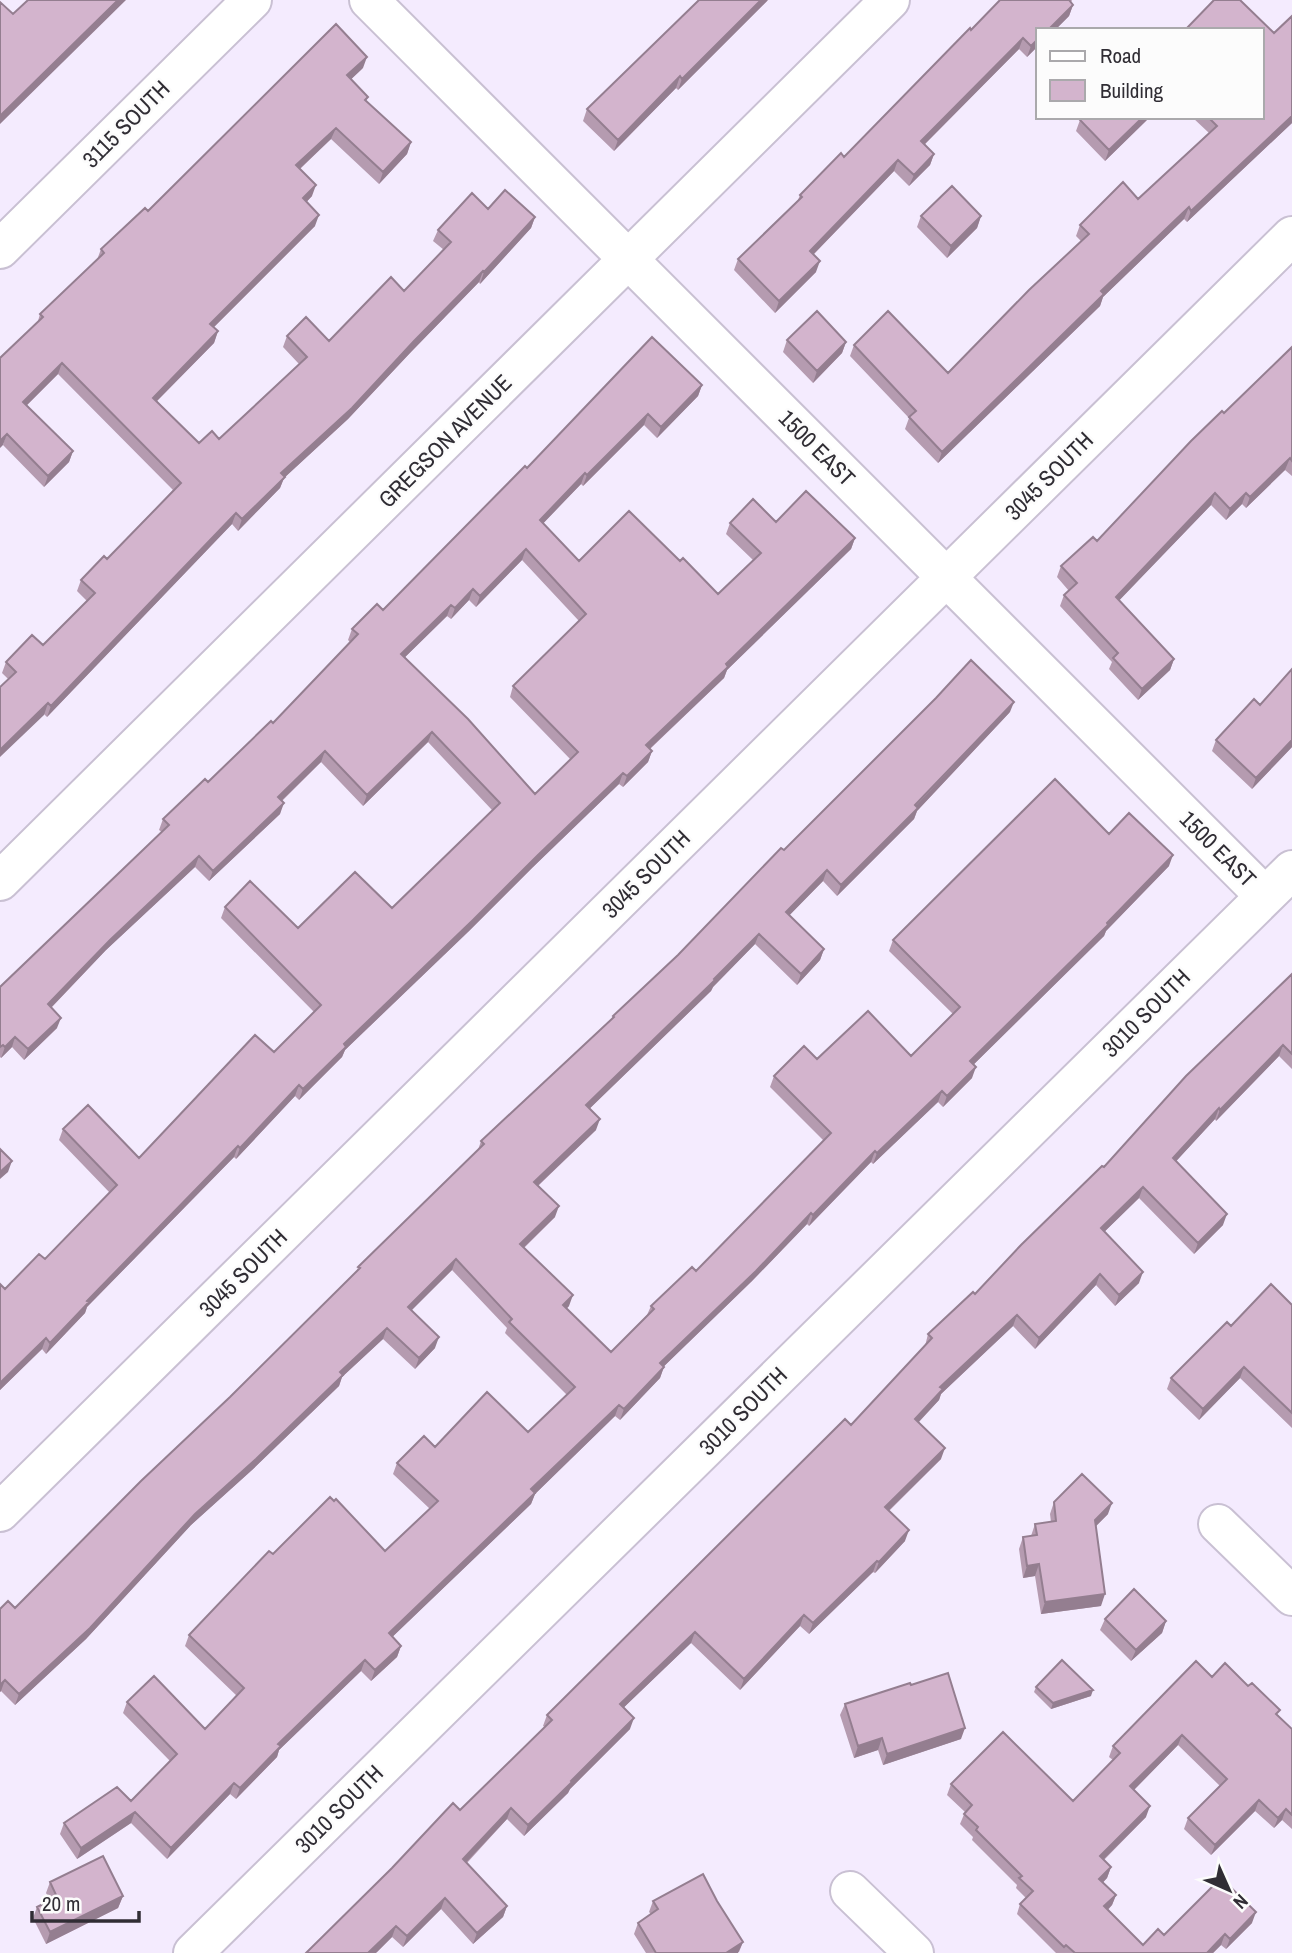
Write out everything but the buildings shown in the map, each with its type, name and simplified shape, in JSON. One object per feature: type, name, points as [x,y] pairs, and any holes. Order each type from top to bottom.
[{"type":"street","name":"3115 SOUTH","points":[[0,249],[252,0]]},
{"type":"street","name":"1500 EAST","points":[[369,0],[1265,896]]},
{"type":"street","name":"GREGSON AVENUE","points":[[0,881],[890,0]]},
{"type":"street","name":"3045 SOUTH","points":[[0,1512],[1292,236]]},
{"type":"street","name":"3010 SOUTH","points":[[193,1953],[1292,870]]},
{"type":"street","points":[[1218,1524],[1292,1596]]},
{"type":"street","points":[[850,1891],[914,1953]]}]
